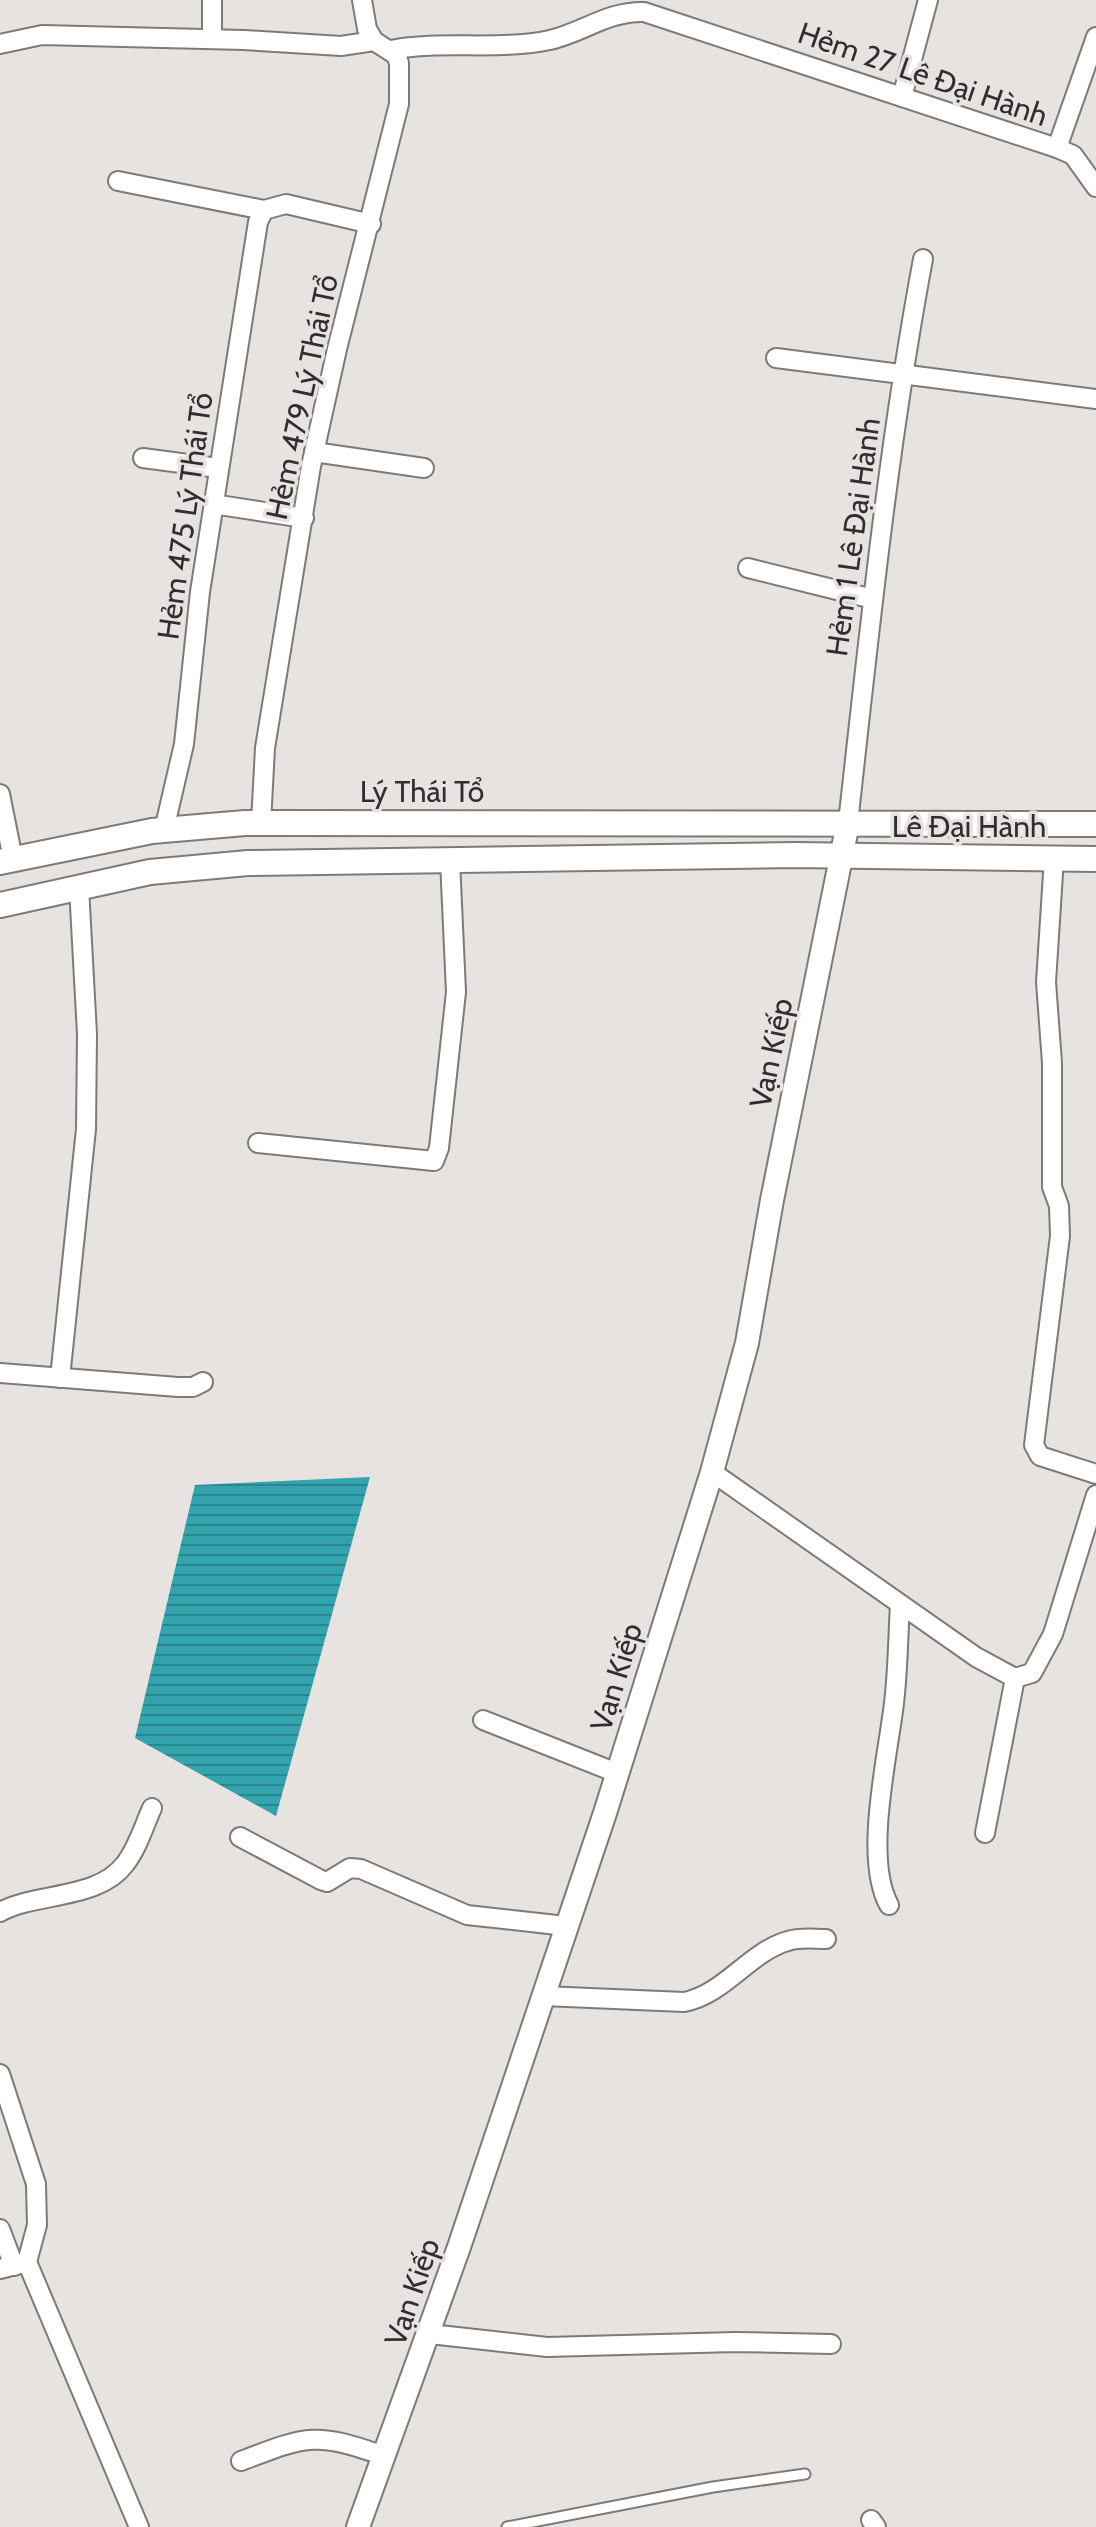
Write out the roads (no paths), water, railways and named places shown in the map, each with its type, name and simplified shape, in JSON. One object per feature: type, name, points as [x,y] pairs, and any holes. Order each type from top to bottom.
[{"type":"main road","name":"Lý Thái Tổ","points":[[6,860],[164,830],[261,823],[848,823]]},
{"type":"main road","name":"Lê Đại Hành","points":[[848,823],[1096,824]]},
{"type":"main road","name":"Lê Đại Hành","points":[[842,857],[1096,859]]},
{"type":"main road","points":[[0,905],[150,872],[248,863],[842,857]]},
{"type":"street","points":[[212,0],[212,39]]},
{"type":"street","name":"Hẻm 479 Lý Thái Tổ","points":[[261,823],[265,748],[314,452],[399,104],[399,63],[367,29],[362,0]]},
{"type":"street","points":[[902,97],[928,0]]},
{"type":"street","name":"Hẻm 27 Lê Đại Hành","points":[[0,44],[42,35],[341,46],[551,39],[612,14],[644,12],[1057,148],[1073,155],[1096,187]]},
{"type":"street","points":[[1057,148],[1096,37]]},
{"type":"street","points":[[118,181],[264,210],[286,204],[371,224]]},
{"type":"street","name":"Hẻm 475 Lý Thái Tổ","points":[[164,830],[184,744],[200,592],[253,239],[264,210]]},
{"type":"street","name":"Hẻm 1 Lê Đại Hành","points":[[848,823],[901,377],[923,259]]},
{"type":"street","points":[[776,358],[901,377],[1096,399]]},
{"type":"street","points":[[314,452],[424,468]]},
{"type":"street","points":[[143,458],[218,468]]},
{"type":"street","points":[[213,504],[304,518]]},
{"type":"street","points":[[748,568],[873,599]]},
{"type":"street","points":[[0,794],[6,860]]},
{"type":"street","name":"Vạn Kiếp","points":[[360,2527],[430,2334],[543,1996],[712,1472],[747,1343],[772,1200],[848,823]]},
{"type":"street","points":[[1054,858],[1046,982],[1052,1063],[1052,1187],[1059,1206],[1060,1236],[1034,1445],[1040,1456],[1096,1474]]},
{"type":"street","points":[[258,1143],[434,1161],[439,1148],[455,1016],[450,860]]},
{"type":"street","points":[[60,1378],[86,1129],[87,1034],[79,887]]},
{"type":"street","points":[[0,1373],[178,1387],[193,1387],[203,1382]]},
{"type":"street","points":[[712,1472],[976,1657],[1015,1678],[1032,1673],[1053,1634],[1096,1495]]},
{"type":"street","points":[[889,1905],[880,1876],[879,1817],[896,1692],[900,1604]]},
{"type":"street","points":[[985,1833],[1015,1678]]},
{"type":"street","points":[[483,1720],[617,1773]]},
{"type":"street","points":[[0,1912],[36,1898],[93,1887],[125,1866],[152,1808]]},
{"type":"street","points":[[240,1837],[327,1882],[350,1868],[361,1869],[467,1915],[566,1926]]},
{"type":"street","points":[[543,1996],[695,2000],[774,1946],[790,1940],[826,1939]]},
{"type":"street","points":[[0,2074],[36,2184],[37,2225],[14,2266]]},
{"type":"street","points":[[0,2229],[14,2266],[139,2527]]},
{"type":"street","points":[[430,2334],[547,2347],[735,2342],[831,2344]]},
{"type":"street","points":[[241,2461],[300,2439],[339,2440],[384,2456]]},
{"type":"lane","points":[[507,2527],[713,2487],[805,2474]]},
{"type":"water","points":[[370,1477],[276,1816],[135,1738],[195,1485]]}]
